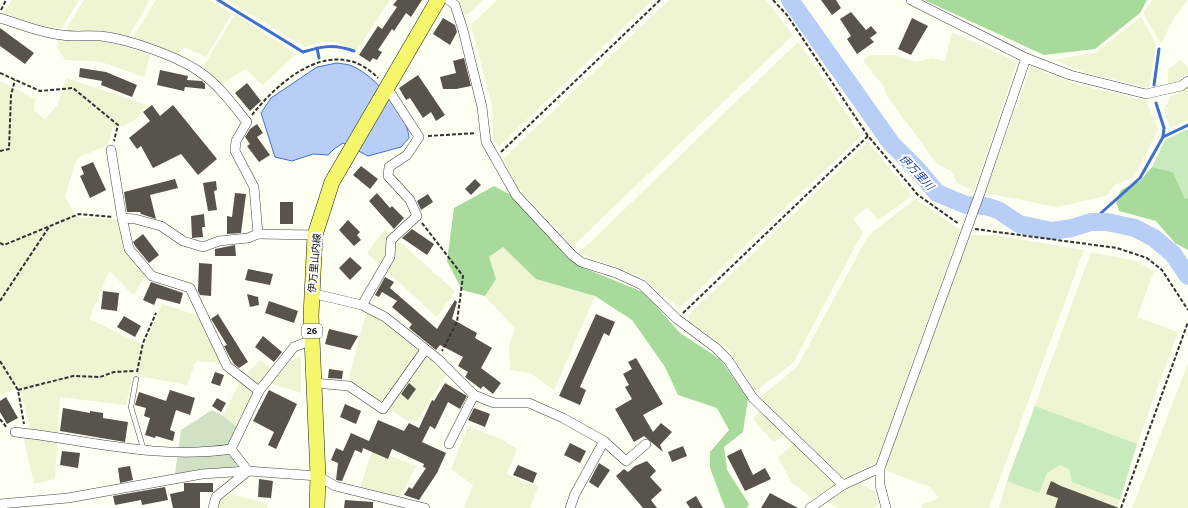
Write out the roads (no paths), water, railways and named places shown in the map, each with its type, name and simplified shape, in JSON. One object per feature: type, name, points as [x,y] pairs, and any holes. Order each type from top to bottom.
[{"type":"main road","name":"伊万里山内線","points":[[317,508],[318,476],[311,293],[315,235],[332,182],[344,159],[438,0]]},
{"type":"street","points":[[449,0],[454,5],[463,30],[482,107],[483,132],[486,142],[516,195],[572,255],[581,262],[616,273],[642,285],[676,319],[716,348],[728,360],[753,398],[843,485]]},
{"type":"street","points":[[911,0],[1026,58],[1070,75],[1146,94],[1181,86],[1188,81]]},
{"type":"street","points":[[0,18],[39,31],[62,35],[100,36],[121,39],[180,61],[202,73],[246,122],[236,141],[235,151],[254,187],[258,234]]},
{"type":"street","points":[[886,508],[880,485],[880,468],[980,193],[1026,58]]},
{"type":"street","points":[[362,305],[390,258],[391,240],[417,216],[410,200],[388,176],[389,167],[407,155],[419,137],[386,86]]},
{"type":"street","points":[[111,150],[122,218],[129,249],[152,276],[190,288],[227,366],[259,391]]},
{"type":"street","points":[[122,218],[135,219],[161,226],[182,241],[203,247],[219,241],[248,238],[258,234],[315,235]]},
{"type":"street","points":[[311,293],[362,305],[385,318],[438,359],[474,395],[494,403],[530,403],[563,418],[604,441],[626,461],[646,444]]},
{"type":"street","points":[[231,449],[259,391],[294,347],[312,340]]},
{"type":"street","points":[[314,383],[349,386],[383,409],[426,350]]},
{"type":"street","points":[[449,444],[474,395]]},
{"type":"street","points":[[15,432],[114,448],[144,451],[202,454],[231,449]]},
{"type":"street","points":[[570,508],[575,494],[604,441]]},
{"type":"street","points":[[231,449],[248,471]]},
{"type":"street","points":[[810,508],[843,485],[880,468]]},
{"type":"street","points":[[213,508],[216,497],[248,471]]},
{"type":"street","points":[[0,504],[68,498],[202,474],[248,471],[318,476],[335,486],[425,508]]},
{"type":"lane","points":[[136,379],[131,407],[144,451]]},
{"type":"water","points":[[337,63],[350,65],[361,71],[380,87],[397,107],[403,118],[409,138],[401,147],[368,156],[343,143],[328,155],[313,154],[292,161],[275,157],[261,113],[271,98],[317,67]]},
{"type":"waterway","points":[[218,0],[303,52],[328,47],[340,47],[354,51]]},
{"type":"waterway","name":"伊万里川","points":[[790,0],[891,143],[917,169],[937,193],[966,205],[985,206],[998,210],[1019,224],[1052,231],[1072,228],[1091,222],[1107,222],[1135,228],[1154,238],[1173,254],[1188,276]]},
{"type":"waterway","points":[[317,48],[319,58]]},
{"type":"waterway","points":[[1154,85],[1159,49]]},
{"type":"waterway","points":[[1156,103],[1164,128],[1163,137]]},
{"type":"waterway","points":[[1091,222],[1140,178],[1163,137],[1188,125]]}]
